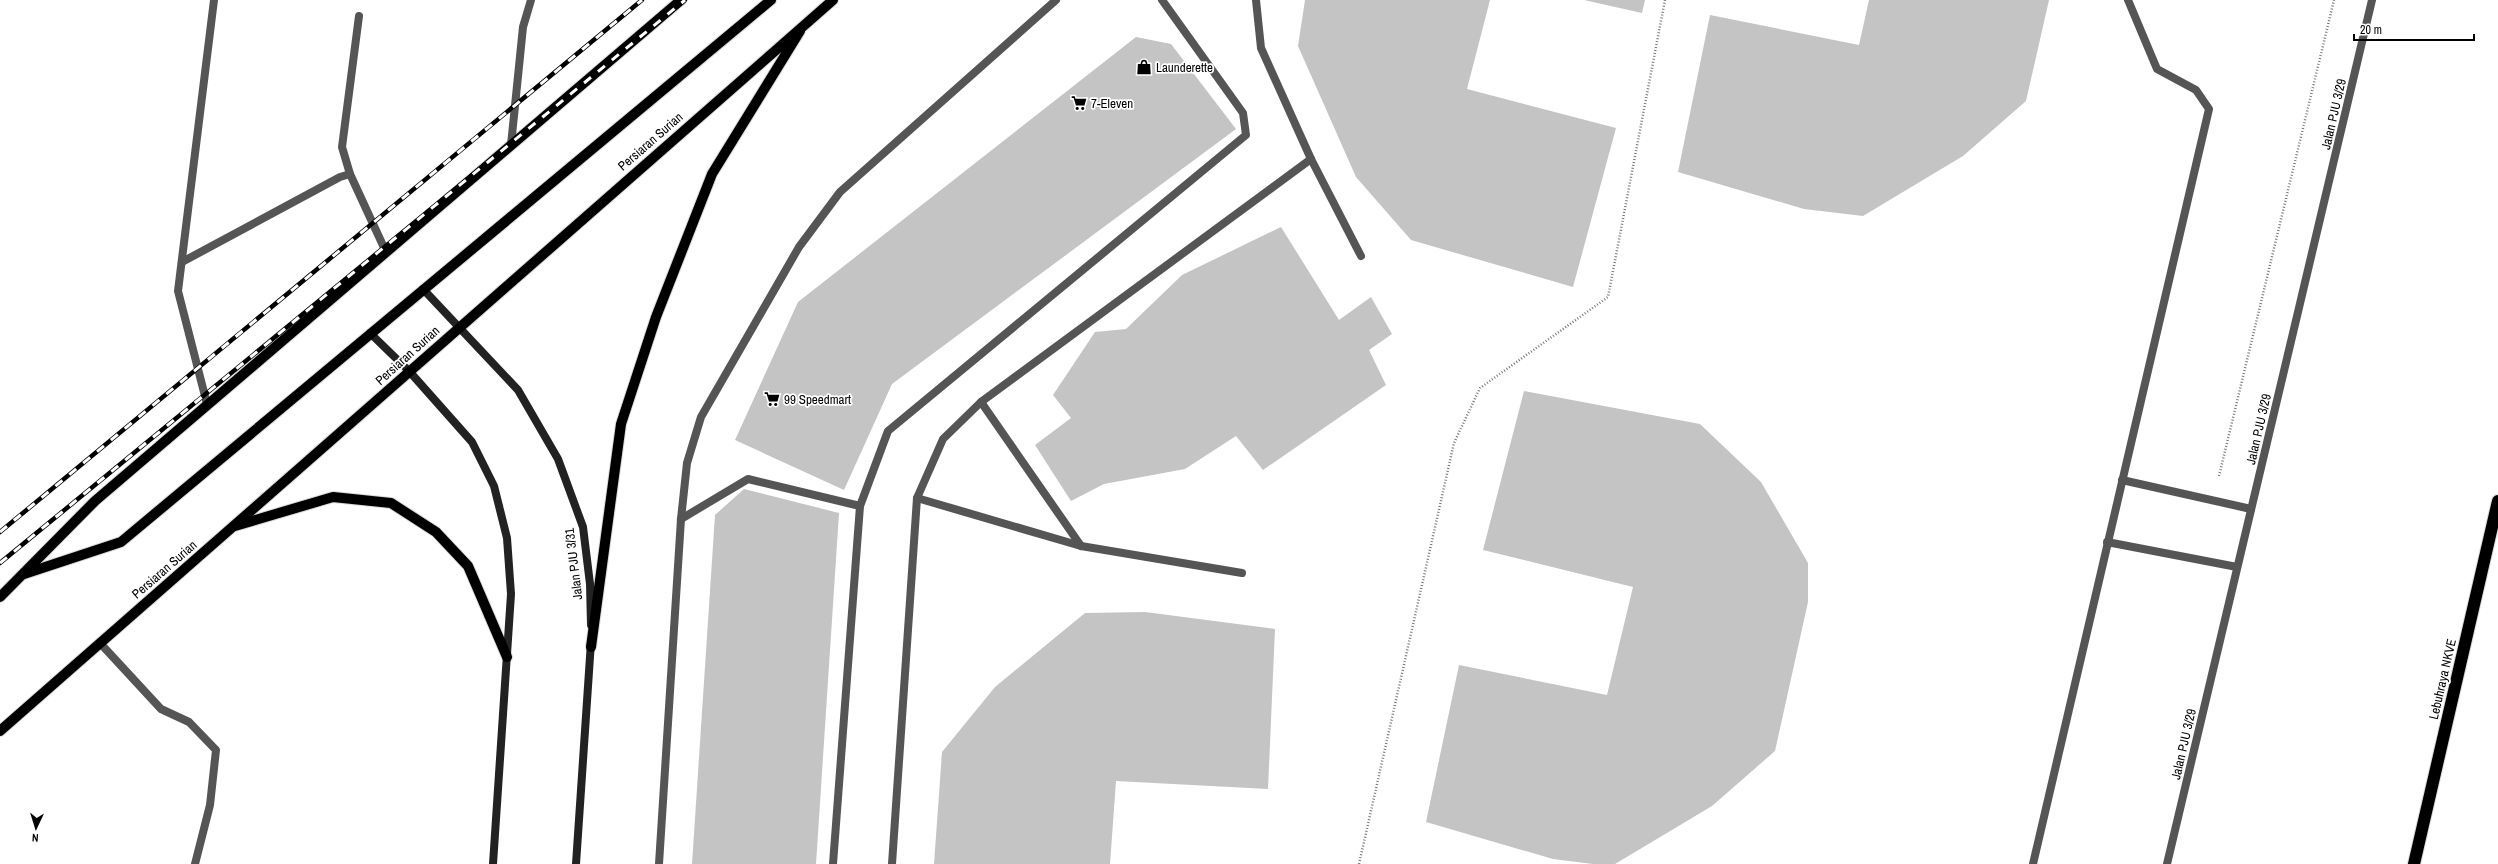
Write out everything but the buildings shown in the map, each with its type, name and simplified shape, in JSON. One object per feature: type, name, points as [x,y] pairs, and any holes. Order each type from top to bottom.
[{"type":"highway","name":"Lebuhraya NKVE","points":[[2414,864],[2498,501]]},
{"type":"main road","points":[[0,597],[95,501],[681,0]]},
{"type":"main road","points":[[24,574],[121,542],[771,0]]},
{"type":"main road","name":"Persiaran Surian","points":[[0,731],[806,21],[832,0]]},
{"type":"main road","points":[[591,647],[622,424],[656,317],[712,174],[806,21]]},
{"type":"main road","points":[[230,528],[332,497],[391,503],[436,532],[468,566],[506,657]]},
{"type":"street","points":[[207,404],[178,291],[214,0]]},
{"type":"street","points":[[511,145],[523,27],[531,0]]},
{"type":"street","points":[[659,864],[681,519],[687,463],[701,417],[799,247],[840,192],[1056,0]]},
{"type":"street","points":[[833,864],[860,506],[888,431],[1246,135],[1243,113],[1162,0]]},
{"type":"street","points":[[1256,0],[1261,48],[1311,159],[1361,256]]},
{"type":"street","points":[[2033,864],[2209,109],[2196,90],[2157,69],[2128,0]]},
{"type":"street","name":"Jalan PJU 3/29","points":[[2167,864],[2372,0]]},
{"type":"street","points":[[360,16],[342,146],[350,174],[386,252]]},
{"type":"street","points":[[892,864],[917,498],[943,439],[981,402],[1311,159]]},
{"type":"street","points":[[182,262],[340,177],[350,174]]},
{"type":"street","name":"Jalan PJU 3/31","points":[[423,289],[460,326],[518,390],[558,459],[583,527],[590,584],[591,647],[576,864]]},
{"type":"street","points":[[370,333],[409,371],[472,442],[494,486],[507,538],[511,594],[493,864]]},
{"type":"street","points":[[981,402],[1081,546]]},
{"type":"street","points":[[681,519],[748,479],[860,506]]},
{"type":"street","points":[[2122,480],[2251,509]]},
{"type":"street","points":[[917,498],[1081,546],[1242,573]]},
{"type":"street","points":[[2107,542],[2237,567]]},
{"type":"street","points":[[100,643],[161,708],[189,722],[216,750],[210,805],[195,864]]},
{"type":"path","points":[[1359,864],[1454,443],[1480,388],[1608,297],[1665,0]]},
{"type":"path","points":[[2213,500],[2334,0]]},
{"type":"railway","points":[[0,532],[642,0]]},
{"type":"railway","points":[[0,563],[685,0]]},
{"type":"place","name":"Launderette","points":[[1144,67]]},
{"type":"place","name":"7-Eleven","points":[[1079,103]]},
{"type":"place","name":"99 Speedmart","points":[[772,399]]}]
